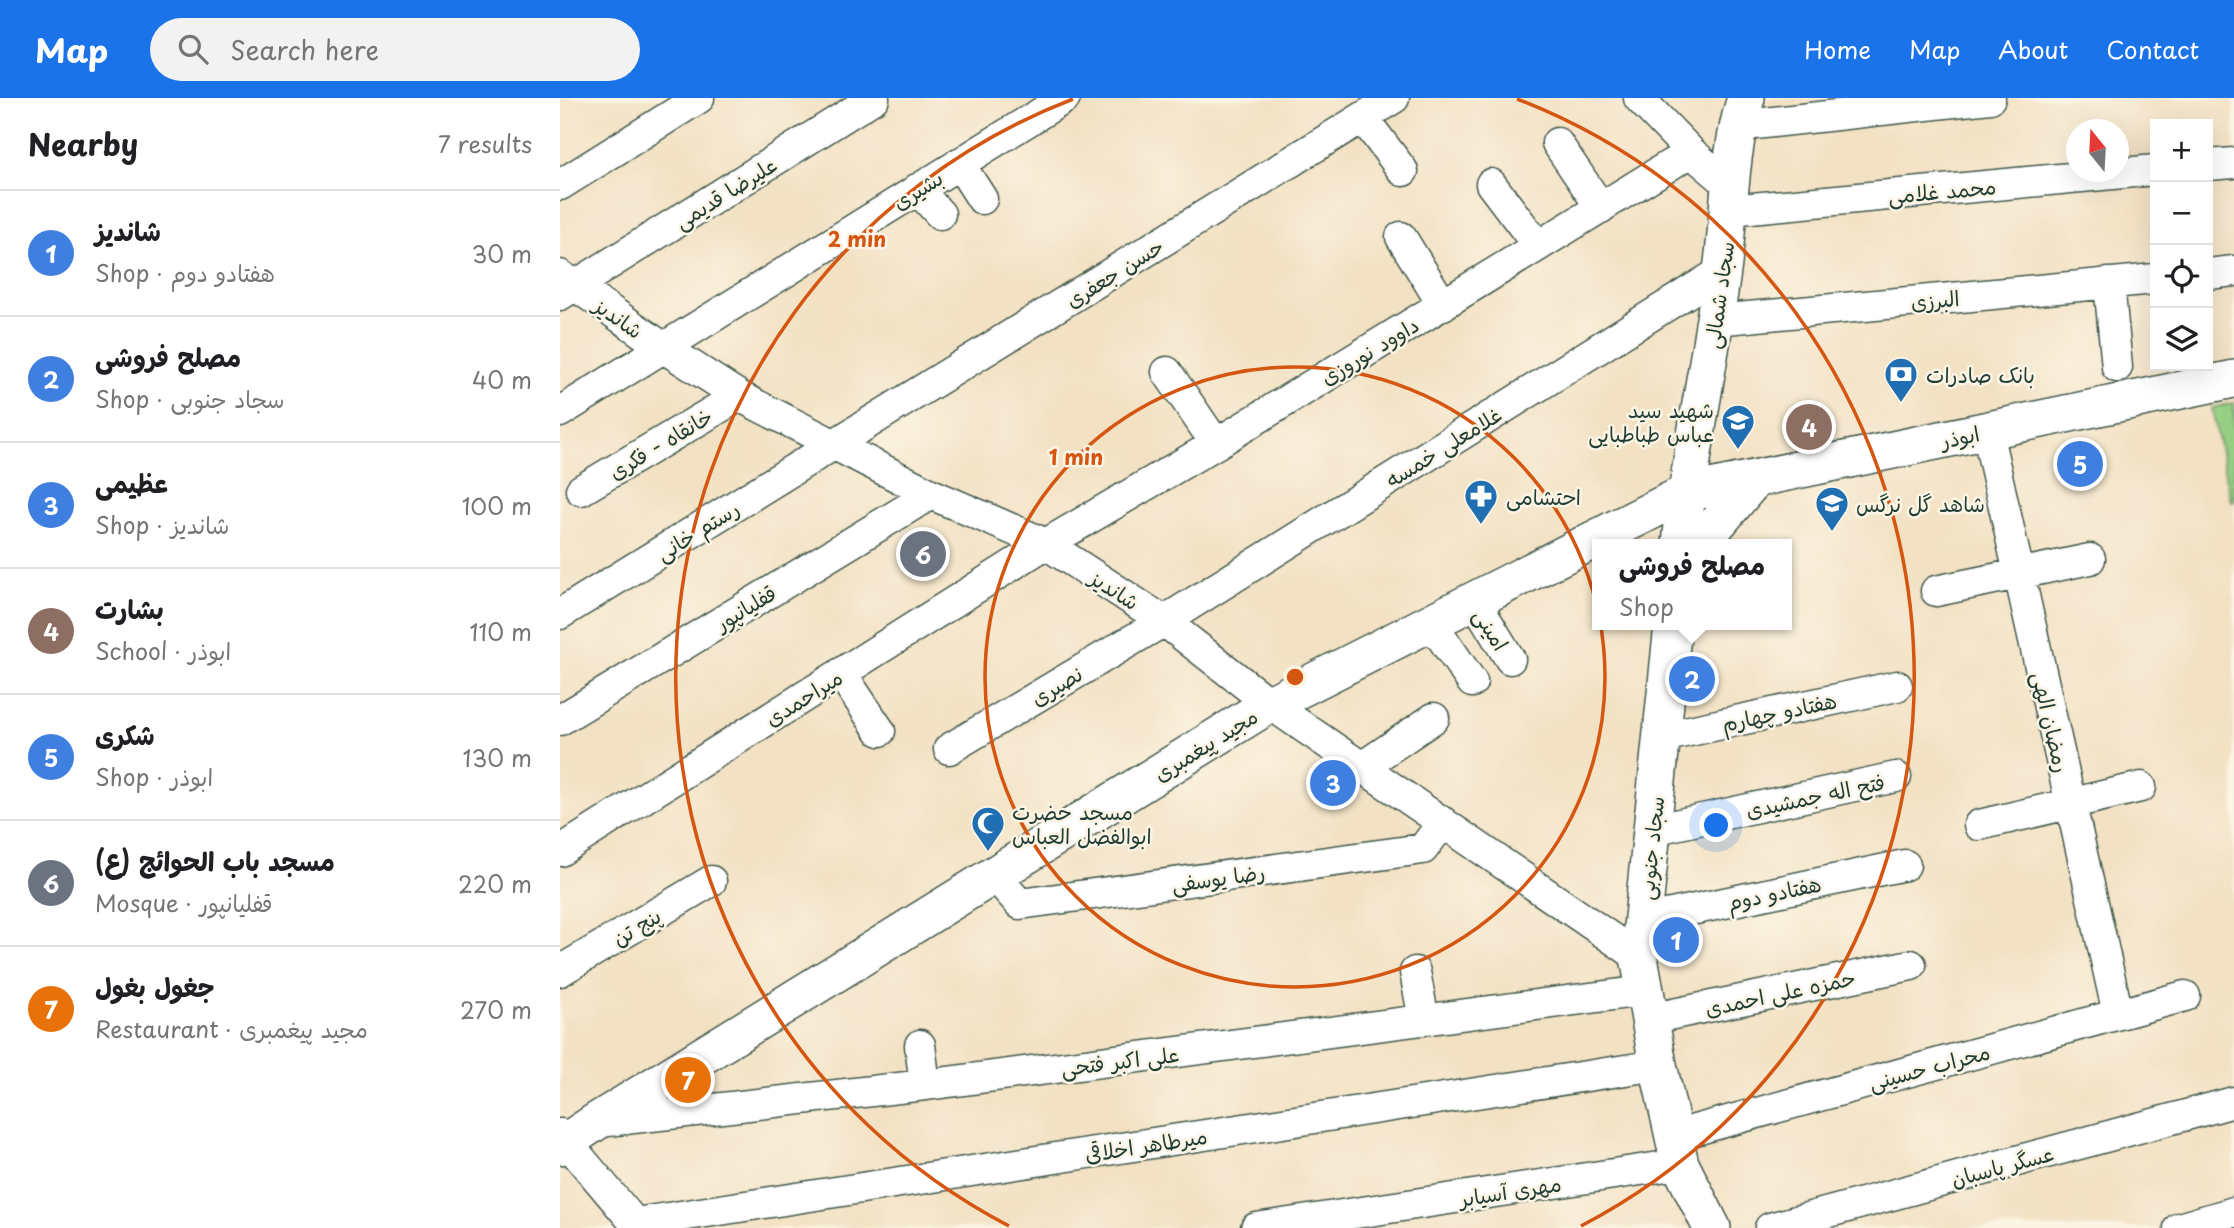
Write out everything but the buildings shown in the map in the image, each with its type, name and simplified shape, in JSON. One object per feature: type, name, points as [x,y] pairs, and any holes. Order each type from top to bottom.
[{"type":"main road","name":"سجاد شمالی","points":[[1686,493],[1715,320],[1742,112]]},
{"type":"main road","name":"ابوذر","points":[[1686,493],[2234,379]]},
{"type":"main road","points":[[1704,539],[1755,479]]},
{"type":"main road","points":[[1681,539],[1686,493]]},
{"type":"main road","name":"مجید پیغمبری","points":[[1595,539],[1686,493]]},
{"type":"main road","name":"مجید پیغمبری","points":[[568,1137],[1270,704],[1592,540]]},
{"type":"main road","name":"سجاد جنوبی","points":[[1672,630],[1643,920],[1644,989],[1677,1150],[1712,1228]]},
{"type":"street","points":[[560,185],[699,98]]},
{"type":"street","name":"علیرضا قدیمی","points":[[565,285],[874,98]]},
{"type":"street","name":"بشیری","points":[[560,412],[1065,98]]},
{"type":"street","name":"حسن جعفری","points":[[834,446],[1394,98]]},
{"type":"street","points":[[1639,98],[1731,199]]},
{"type":"street","points":[[1742,112],[1990,98]]},
{"type":"street","points":[[1363,118],[1403,171]]},
{"type":"street","points":[[1558,143],[1601,208]]},
{"type":"street","name":"داوود نوروزی","points":[[1046,544],[1216,444],[1691,152]]},
{"type":"street","points":[[959,163],[982,199]]},
{"type":"street","points":[[2213,165],[2234,163]]},
{"type":"street","name":"محمد غلامی","points":[[1731,199],[2150,170]]},
{"type":"street","points":[[1490,184],[1538,246]]},
{"type":"street","points":[[917,189],[940,214]]},
{"type":"street","points":[[1401,237],[1443,304]]},
{"type":"street","name":"غلامعلی خمسه","points":[[1164,621],[1722,271]]},
{"type":"street","points":[[2213,273],[2234,271]]},
{"type":"street","name":"البرزی","points":[[1715,320],[2150,280]]},
{"type":"street","points":[[2109,284],[2117,367]]},
{"type":"street","name":"شاندیز","points":[[565,285],[739,396],[931,494],[1046,544],[1164,621],[1270,704],[1443,822],[1644,989]]},
{"type":"street","points":[[1167,372],[1216,444]]},
{"type":"street","name":"خانقاه - فکری","points":[[581,490],[739,396]]},
{"type":"street","name":"رمضان الهی","points":[[1987,430],[2118,1014]]},
{"type":"street","name":"رستم خانی","points":[[560,614],[834,446]]},
{"type":"street","name":"قفلیانپور","points":[[560,720],[931,494]]},
{"type":"street","name":"میراحمدی","points":[[560,851],[1046,544]]},
{"type":"street","points":[[1936,591],[2091,559]]},
{"type":"street","name":"امینی","points":[[1474,600],[1510,659]]},
{"type":"street","name":"نصیری","points":[[948,749],[1164,621]]},
{"type":"street","points":[[1431,622],[1472,682]]},
{"type":"street","points":[[841,673],[880,731]]},
{"type":"street","name":"هفتادو چهارم","points":[[1661,737],[1897,686]]},
{"type":"street","points":[[1362,767],[1434,718]]},
{"type":"street","name":"فتح اله جمشیدی","points":[[1652,830],[1896,777]]},
{"type":"street","points":[[1979,825],[2141,787]]},
{"type":"street","name":"رضا یوسفی","points":[[994,875],[1020,904],[1423,849],[1443,822]]},
{"type":"street","name":"هفتادو دوم","points":[[1643,920],[1905,865]]},
{"type":"street","name":"پنج تن","points":[[560,971],[711,881]]},
{"type":"street","name":"حمزه علی احمدی","points":[[1644,989],[1911,965]]},
{"type":"street","points":[[1415,972],[1424,1020]]},
{"type":"street","name":"علی اکبر فتحی","points":[[568,1137],[925,1085],[1644,989]]},
{"type":"street","name":"محراب حسینی","points":[[1677,1150],[2118,1014],[2185,996]]},
{"type":"street","points":[[920,1045],[925,1085]]},
{"type":"street","name":"میرطاهر اخلاقی","points":[[637,1226],[1658,1065]]},
{"type":"street","name":"عسگر پاسبان","points":[[1770,1228],[2234,1102]]},
{"type":"street","points":[[568,1137],[637,1226]]},
{"type":"street","name":"مهری آسیابر","points":[[1256,1228],[1677,1150]]},
{"type":"street","points":[[2179,1228],[2234,1212]]},
{"type":"green space","points":[[2234,403],[2234,501],[2231,501],[2212,408]]},
{"type":"place","name":"بانک صادرات","points":[[1901,404]]},
{"type":"place","name":"بشارت","points":[[1809,427]]},
{"type":"place","name":"شهید سید عباس طباطبایی","points":[[1738,451]]},
{"type":"place","name":"شکری","points":[[2080,464]]},
{"type":"place","name":"احتشامی","points":[[1481,526]]},
{"type":"place","name":"شاهد گل نرگس","points":[[1832,533]]},
{"type":"place","name":"مسجد باب الحوائج (ع)","points":[[923,554]]},
{"type":"place","name":"مصلح فروشی","points":[[1692,679]]},
{"type":"place","name":"عظیمی","points":[[1333,783]]},
{"type":"place","name":"مسجد حضرت ابوالفضل العباس","points":[[988,853]]},
{"type":"place","name":"شاندیز","points":[[1676,940]]},
{"type":"place","name":"جغول بغول","points":[[688,1080]]}]
